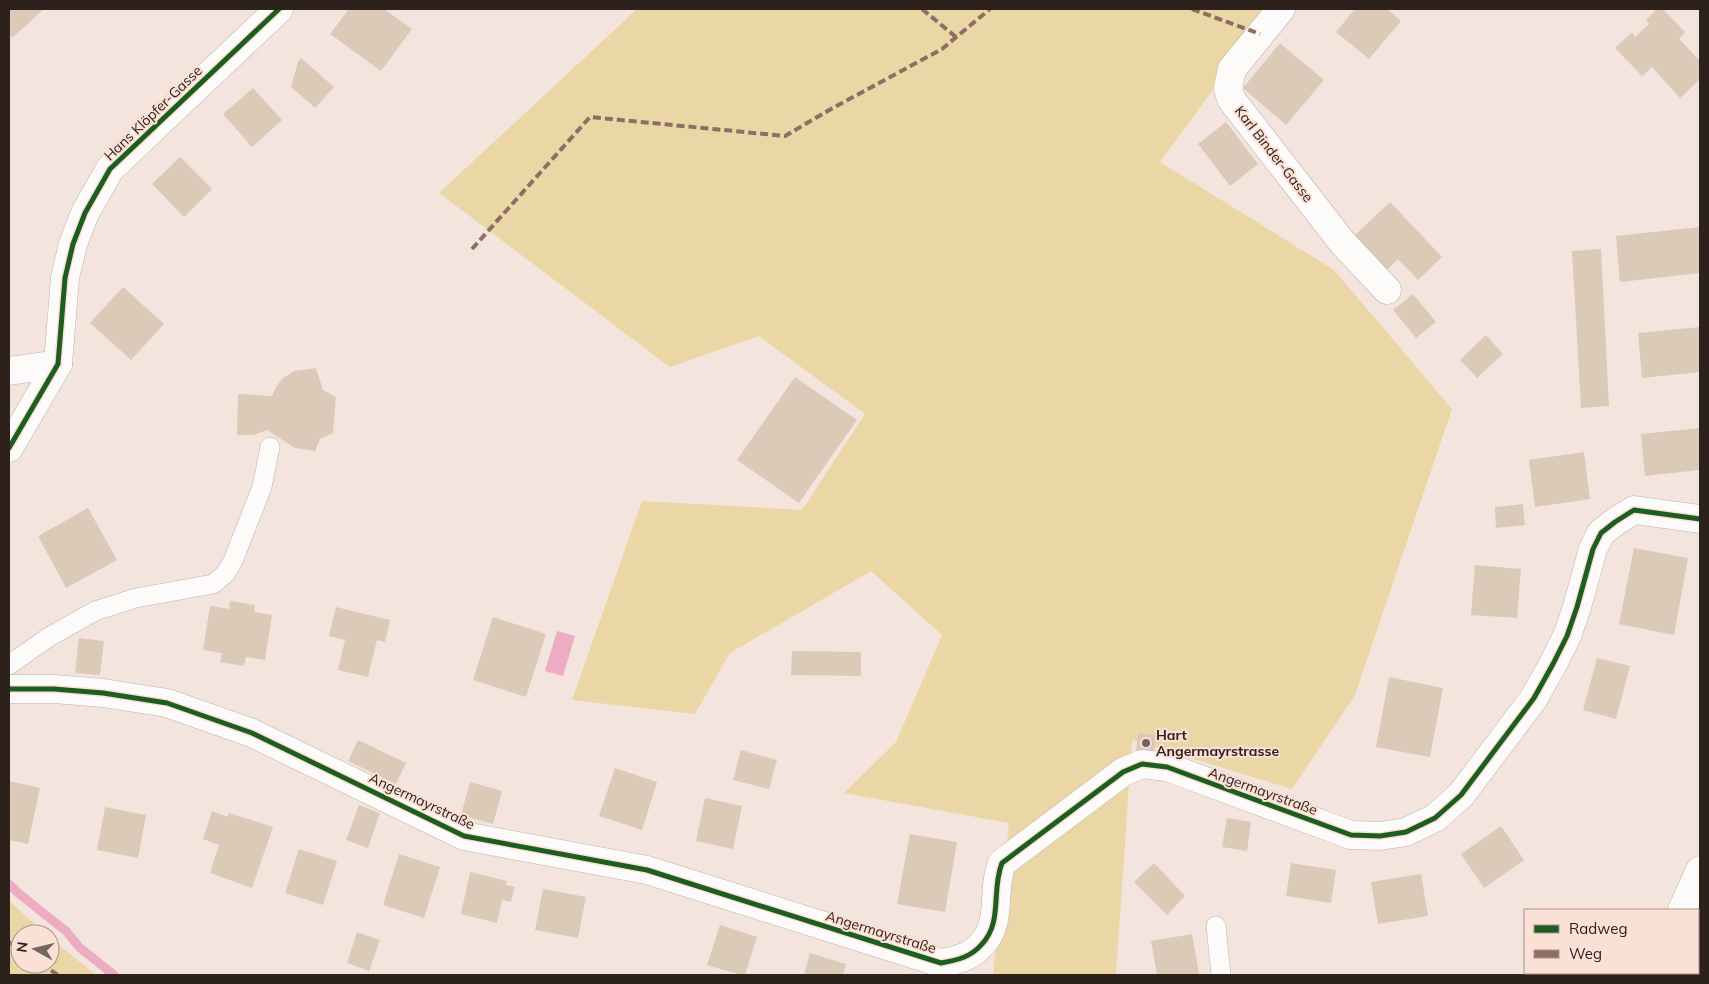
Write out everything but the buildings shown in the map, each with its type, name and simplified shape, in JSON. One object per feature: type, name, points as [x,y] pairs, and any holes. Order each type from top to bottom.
[{"type":"street","name":"Hans Klöpfer-Gasse","points":[[9,448],[58,364],[65,278],[73,244],[84,213],[110,169],[279,9]]},
{"type":"street","name":"Karl Binder-Gasse","points":[[1280,9],[1232,69],[1228,88],[1232,99],[1342,242],[1387,290]]},
{"type":"street","points":[[9,371],[58,364]]},
{"type":"street","name":"Angermayrstraße","points":[[9,689],[84,691],[167,703],[252,733],[464,836],[646,870],[941,963],[962,960],[976,951],[988,938],[994,926],[998,874],[1002,864],[1123,772],[1142,764],[1166,767],[1350,835],[1380,836],[1406,832],[1435,818],[1461,795],[1534,698],[1566,636],[1577,607],[1593,549],[1601,534],[1634,510],[1700,519]]},
{"type":"street","points":[[1682,909],[1700,870]]},
{"type":"lane","points":[[9,665],[49,637],[95,611],[136,598],[213,584],[225,574],[233,561],[262,487],[270,447]]},
{"type":"lane","points":[[1216,926],[1222,975]]},
{"type":"shaded area","points":[[637,9],[1272,9],[1160,162],[1334,270],[1452,409],[1355,695],[1292,789],[1132,740],[1116,975],[993,975],[1009,823],[844,793],[896,742],[942,635],[871,571],[730,653],[695,714],[572,700],[642,501],[802,510],[865,414],[759,336],[670,367],[439,193]]},
{"type":"shaded area","points":[[557,631],[575,636],[563,676],[545,671]]},
{"type":"shaded area","points":[[9,901],[35,924],[10,924],[10,974],[60,974],[60,946],[96,975],[9,975]]},
{"type":"waterway","points":[[9,884],[67,932],[79,947],[114,975]]},
{"type":"marked path","points":[[922,9],[956,37]]},
{"type":"marked path","points":[[472,249],[590,117],[785,136],[942,49],[990,9]]},
{"type":"marked path","points":[[1192,9],[1260,34]]},
{"type":"cycle path","points":[[9,448],[58,364],[65,278],[73,244],[85,213],[110,169],[279,9]]},
{"type":"cycle path","points":[[9,689],[54,689],[103,693],[167,703],[252,733],[464,836],[647,870],[941,963],[969,955],[982,944],[988,935],[995,916],[997,884],[1002,863],[1123,772],[1142,764],[1167,767],[1351,835],[1380,836],[1406,832],[1435,818],[1461,795],[1534,698],[1567,636],[1593,549],[1601,533],[1634,510],[1700,519]]},
{"type":"place","name":"Hart Angermayrstrasse","points":[[1146,743]]}]
